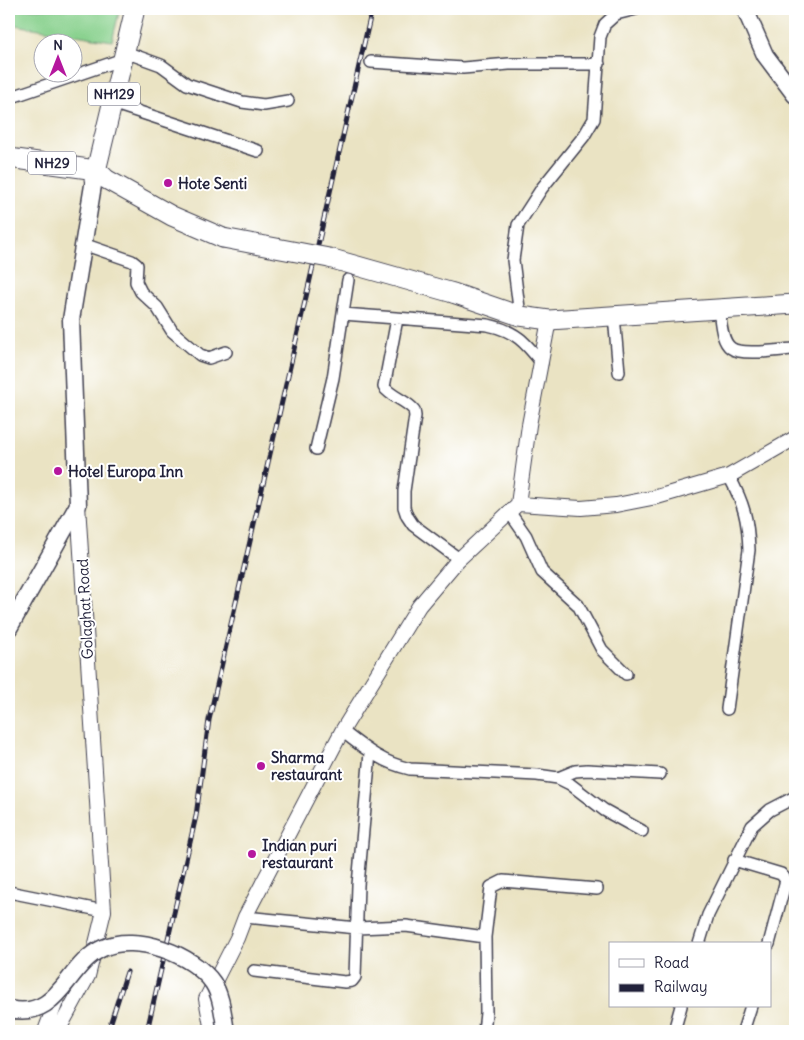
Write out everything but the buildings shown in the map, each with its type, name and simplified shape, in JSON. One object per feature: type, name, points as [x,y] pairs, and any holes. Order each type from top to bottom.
[{"type":"main road","name":"NH129","points":[[98,176],[112,103],[135,9]]},
{"type":"main road","points":[[744,9],[765,55],[795,95]]},
{"type":"main road","name":"NH29","points":[[9,158],[98,176]]},
{"type":"main road","name":"NH29","points":[[9,169],[98,176]]},
{"type":"main road","points":[[98,176],[172,216],[223,238],[329,258],[453,293],[520,316],[549,320],[795,304]]},
{"type":"main road","name":"Golaghat Road","points":[[78,505],[72,320],[84,244],[98,176]]},
{"type":"main road","points":[[9,628],[78,505]]},
{"type":"main road","points":[[9,1008],[27,1010],[39,1007],[59,994],[89,957],[102,948],[116,944],[149,945],[181,958],[198,968],[213,983],[219,996],[226,1031]]},
{"type":"street","points":[[520,316],[514,260],[518,225],[542,188],[584,136],[594,118],[600,37],[605,24],[616,14],[636,9]]},
{"type":"street","points":[[9,98],[124,56],[161,65],[187,84],[242,102],[264,105],[288,101]]},
{"type":"street","points":[[371,62],[463,68],[509,64],[599,64]]},
{"type":"street","points":[[112,103],[258,151]]},
{"type":"street","points":[[84,244],[132,261],[137,265],[136,282],[141,292],[157,307],[172,331],[200,355],[209,358],[226,352]]},
{"type":"street","points":[[316,450],[326,411],[348,280]]},
{"type":"street","points":[[719,310],[725,339],[731,348],[742,352],[793,349]]},
{"type":"street","points":[[343,314],[488,325],[502,328],[526,343],[542,363]]},
{"type":"street","points":[[614,316],[619,372]]},
{"type":"street","points":[[397,319],[384,383],[386,391],[409,403],[415,416],[405,481],[404,507],[412,525],[459,559]]},
{"type":"street","points":[[549,320],[514,509],[542,572],[578,606],[602,650],[626,674]]},
{"type":"street","points":[[212,1031],[206,999],[237,938],[244,917],[342,731],[419,606],[459,559],[514,509],[581,508],[616,505],[657,497],[729,476],[795,438]]},
{"type":"street","points":[[727,709],[749,550],[748,526],[744,504],[729,476]]},
{"type":"street","name":"Golaghat Road","points":[[58,1031],[88,976],[104,911],[78,505]]},
{"type":"street","points":[[342,731],[370,753],[393,765],[410,769],[537,775],[558,778],[604,810],[642,831]]},
{"type":"street","points":[[254,971],[345,982],[352,981],[357,971],[358,885],[370,753]]},
{"type":"street","points":[[558,778],[575,771],[586,770],[660,774]]},
{"type":"street","points":[[700,942],[708,915],[752,826],[770,810],[795,797]]},
{"type":"street","points":[[734,860],[781,874],[786,880],[770,942]]},
{"type":"street","points":[[484,1031],[486,1013],[485,937],[491,887],[495,883],[503,881],[597,889]]},
{"type":"street","points":[[9,892],[104,911]]},
{"type":"street","points":[[244,917],[358,928],[406,926],[485,937]]},
{"type":"street","points":[[45,1031],[59,994]]},
{"type":"street","points":[[674,1031],[680,1008]]},
{"type":"street","points":[[743,1031],[750,1008]]},
{"type":"green space","points":[[9,9],[120,9],[112,41],[82,36],[82,32],[57,32],[9,24]]},
{"type":"railway","points":[[147,1031],[196,816],[209,720],[372,9]]},
{"type":"railway","points":[[108,1031],[127,972]]},
{"type":"place","name":"Hote Senti","points":[[168,183]]},
{"type":"place","name":"Hotel Europa Inn","points":[[58,471]]},
{"type":"place","name":"Sharma restaurant","points":[[261,766]]},
{"type":"place","name":"Indian puri restaurant","points":[[252,854]]}]
